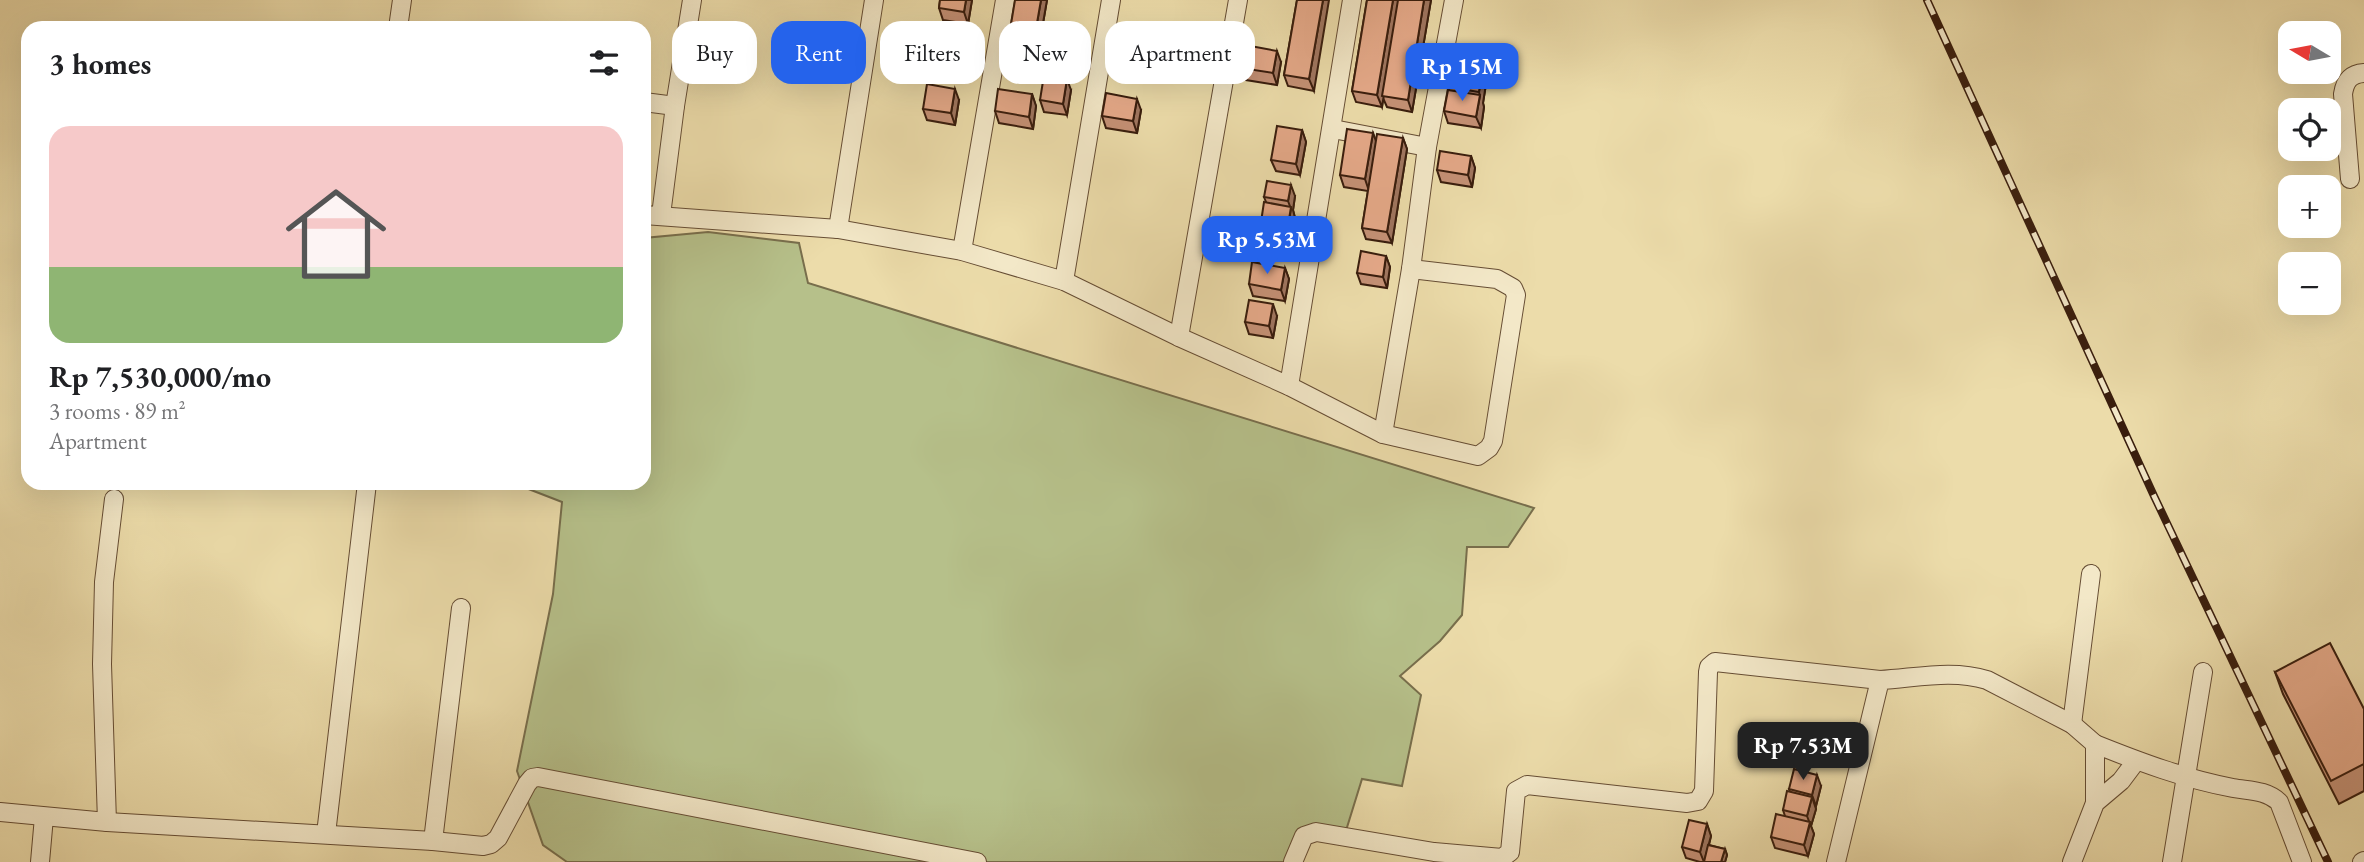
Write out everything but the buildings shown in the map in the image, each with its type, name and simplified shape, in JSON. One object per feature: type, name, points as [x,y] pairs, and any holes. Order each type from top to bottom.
[{"type":"street","points":[[399,21],[402,0]]},
{"type":"street","points":[[692,0],[675,106],[653,215],[838,229],[962,251],[1064,281],[1289,386],[1383,434],[1478,456],[1493,441],[1517,300],[1513,288],[1497,279],[1411,269]]},
{"type":"street","points":[[838,229],[874,0]]},
{"type":"street","points":[[962,251],[1005,0]]},
{"type":"street","points":[[1064,281],[1111,0]]},
{"type":"street","points":[[1180,337],[1238,0]]},
{"type":"street","points":[[1289,386],[1352,0]]},
{"type":"street","points":[[1383,434],[1411,269],[1427,147],[1454,0]]},
{"type":"street","points":[[2350,179],[2344,83],[2350,77],[2364,73]]},
{"type":"street","points":[[651,103],[675,106]]},
{"type":"street","points":[[1333,129],[1427,147]]},
{"type":"street","points":[[326,834],[366,490]]},
{"type":"street","points":[[107,822],[102,664],[104,582],[114,499]]},
{"type":"street","points":[[2072,724],[2091,574]]},
{"type":"street","points":[[433,841],[461,608]]},
{"type":"street","points":[[1293,862],[1304,836],[1316,832],[1434,852],[1502,858],[1510,852],[1516,791],[1520,786],[1687,803],[1698,801],[1703,791],[1708,672],[1715,662],[1880,680],[1948,674],[1976,677],[2072,724],[2095,744],[2136,761],[2187,778],[2261,792],[2273,797],[2279,802],[2302,862]]},
{"type":"street","points":[[2172,862],[2203,672]]},
{"type":"street","points":[[1836,862],[1880,680]]},
{"type":"street","points":[[2072,862],[2095,803],[2095,744]]},
{"type":"street","points":[[2095,803],[2121,781],[2136,761]]},
{"type":"street","points":[[0,812],[107,822],[483,846],[498,838],[527,784],[531,778],[538,777],[977,862]]},
{"type":"street","points":[[40,862],[44,817]]},
{"type":"green space","points":[[708,232],[799,243],[808,283],[1534,508],[1508,547],[1467,547],[1462,615],[1440,641],[1400,676],[1421,695],[1402,786],[1362,779],[1344,837],[1307,838],[1300,862],[567,862],[543,845],[517,771],[553,594],[562,502],[531,490],[651,490],[651,237]]},
{"type":"railway","points":[[1927,0],[2154,496],[2328,862]]}]
